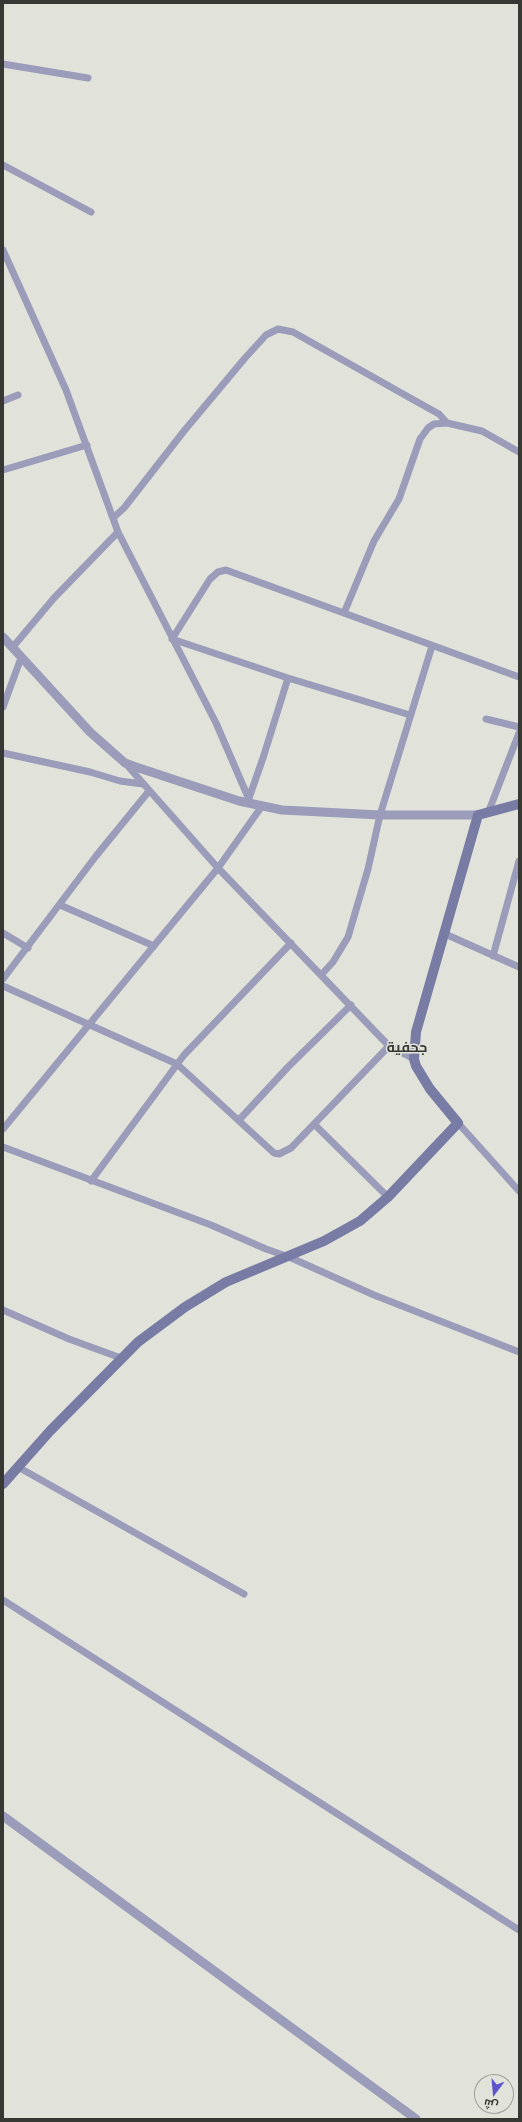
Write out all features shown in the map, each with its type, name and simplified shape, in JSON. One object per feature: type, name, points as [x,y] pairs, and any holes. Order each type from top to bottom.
[{"type":"main road","points":[[3,1484],[121,1358],[158,1325],[204,1294],[226,1282],[289,1257],[347,1230],[388,1197],[458,1124],[430,1089],[419,1072],[414,1059],[416,1032],[443,933],[478,815],[519,804]]},
{"type":"street","points":[[3,64],[88,78]]},
{"type":"street","points":[[3,165],[91,212]]},
{"type":"street","points":[[3,250],[63,383],[118,532],[216,723],[250,801]]},
{"type":"street","points":[[113,518],[124,508],[184,431],[245,358],[266,336],[278,329],[293,332],[412,398],[439,414],[447,423]]},
{"type":"street","points":[[3,401],[18,395]]},
{"type":"street","points":[[344,613],[374,541],[399,499],[420,439],[424,432],[434,424],[447,423],[482,431],[519,452]]},
{"type":"street","points":[[3,470],[87,445]]},
{"type":"street","points":[[12,648],[59,593],[118,532]]},
{"type":"street","points":[[172,639],[210,579],[214,574],[222,570],[234,572],[519,677]]},
{"type":"street","points":[[3,637],[90,732],[125,762],[218,868],[322,974],[389,1046],[414,1059]]},
{"type":"street","points":[[172,639],[288,678],[410,715]]},
{"type":"street","points":[[322,974],[333,962],[348,937],[368,869],[380,815],[432,646]]},
{"type":"street","points":[[3,707],[21,658]]},
{"type":"street","points":[[250,801],[288,678]]},
{"type":"street","points":[[486,719],[519,727]]},
{"type":"street","points":[[488,813],[519,733]]},
{"type":"street","points":[[3,753],[90,772],[120,781],[143,784]]},
{"type":"street","points":[[125,762],[262,806],[311,812],[380,815],[478,815]]},
{"type":"street","points":[[3,978],[28,948],[96,856],[149,791]]},
{"type":"street","points":[[3,1129],[218,868],[262,806]]},
{"type":"street","points":[[503,809],[519,810]]},
{"type":"street","points":[[493,956],[519,861]]},
{"type":"street","points":[[60,905],[154,946]]},
{"type":"street","points":[[3,933],[28,948]]},
{"type":"street","points":[[443,933],[519,967]]},
{"type":"street","points":[[91,1180],[177,1064],[197,1040],[291,943]]},
{"type":"street","points":[[3,986],[177,1064],[274,1153],[279,1154],[291,1148],[389,1046]]},
{"type":"street","points":[[239,1120],[288,1067],[351,1005]]},
{"type":"street","points":[[314,1124],[388,1197]]},
{"type":"street","points":[[458,1124],[519,1190]]},
{"type":"street","points":[[3,1147],[211,1225],[266,1249],[289,1257],[374,1295],[519,1352]]},
{"type":"street","points":[[3,1310],[69,1340],[121,1358]]},
{"type":"street","points":[[18,1467],[244,1594]]},
{"type":"street","points":[[3,1600],[519,1930]]},
{"type":"street","points":[[3,1816],[416,2119]]},
{"type":"district","name":"جحفية","points":[[407,1047]]}]
